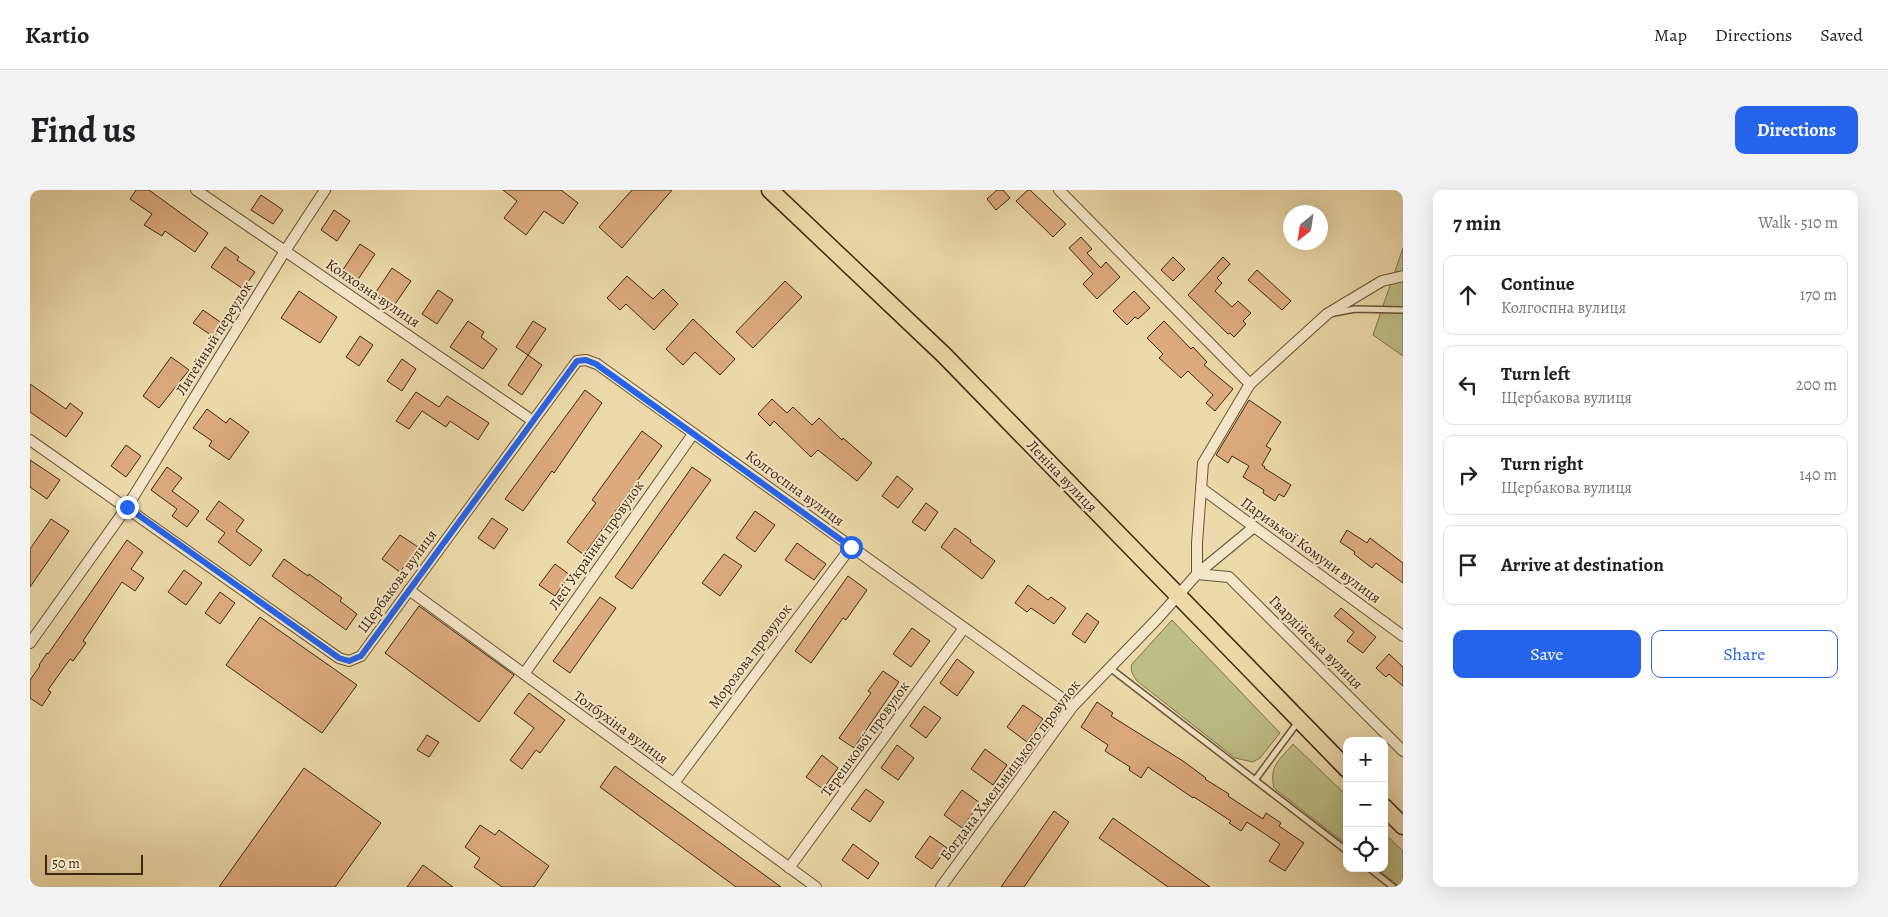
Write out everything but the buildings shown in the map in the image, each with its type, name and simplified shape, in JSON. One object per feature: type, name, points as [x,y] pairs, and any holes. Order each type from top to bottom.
[{"type":"main road","name":"Леніна вулиця","points":[[770,190],[944,355],[1343,765]]},
{"type":"main road","points":[[1388,811],[1403,826]]},
{"type":"street","name":"Колхозна вулиця","points":[[196,190],[533,421]]},
{"type":"street","name":"Литейный переулок","points":[[30,643],[128,505],[285,251],[325,190]]},
{"type":"street","points":[[1059,190],[1250,384]]},
{"type":"street","points":[[1197,574],[1203,462],[1250,384],[1327,314],[1382,281],[1403,276]]},
{"type":"street","name":"Щербакова вулиця","points":[[30,440],[128,505],[339,658],[349,661],[361,656],[577,361],[586,360],[596,364]]},
{"type":"street","name":"Колгоспна вулиця","points":[[596,364],[1073,706]]},
{"type":"street","name":"Лесі Українки провулок","points":[[524,674],[694,434]]},
{"type":"street","name":"Паризької Комуни вулиця","points":[[1201,488],[1403,636]]},
{"type":"street","name":"Богдана Хмельницького провулок","points":[[941,887],[1073,706],[1179,596],[1197,574],[1254,527]]},
{"type":"street","name":"Морозова провулок","points":[[674,783],[851,547]]},
{"type":"street","name":"Гвардійська вулиця","points":[[1197,574],[1229,577],[1403,751]]},
{"type":"street","name":"Толбухіна вулиця","points":[[409,590],[816,887]]},
{"type":"street","name":"Терешкової провулок","points":[[789,868],[964,628]]},
{"type":"lane","points":[[1327,314],[1355,309],[1403,310]]},
{"type":"lane","points":[[1109,668],[1343,848]]},
{"type":"lane","points":[[1255,780],[1300,720]]},
{"type":"lane","points":[[1374,872],[1393,887]]},
{"type":"green space","points":[[1403,248],[1403,356],[1373,335]]},
{"type":"green space","points":[[1172,620],[1280,733],[1260,758],[1253,762],[1235,758],[1134,677],[1132,664]]},
{"type":"green space","points":[[1293,744],[1343,792],[1343,842],[1274,788],[1274,768]]},
{"type":"green space","points":[[1388,837],[1403,851],[1403,887],[1400,887],[1381,872],[1388,872]]},
{"type":"route","points":[[127,507],[339,658],[349,661],[361,656],[577,361],[586,360],[596,364],[851,547]]}]
